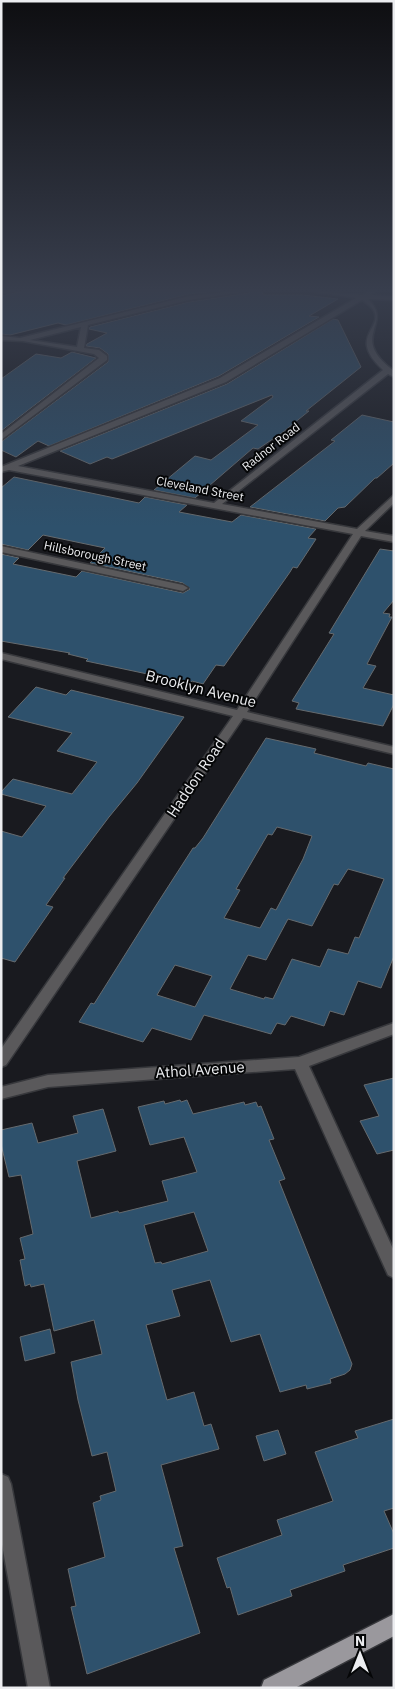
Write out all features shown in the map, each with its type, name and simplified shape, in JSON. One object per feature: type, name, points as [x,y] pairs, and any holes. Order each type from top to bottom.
[{"type":"main road","points":[[272,1688],[394,1624]]},
{"type":"street","points":[[1,438],[89,370]]},
{"type":"street","points":[[4,467],[223,380],[240,370]]},
{"type":"street","name":"Radnor Road","points":[[216,505],[390,373]]},
{"type":"street","name":"Cleveland Street","points":[[4,467],[394,539]]},
{"type":"street","name":"Haddon Road","points":[[1,1061],[240,714],[359,532],[394,498]]},
{"type":"street","name":"Hillsborough Street","points":[[1,549],[183,588]]},
{"type":"street","name":"Brooklyn Avenue","points":[[1,656],[394,751]]},
{"type":"street","name":"Athol Avenue","points":[[1,1093],[48,1081],[300,1063],[394,1028]]},
{"type":"street","points":[[300,1063],[394,1270]]},
{"type":"street","points":[[1,1484],[39,1688]]},
{"type":"building","points":[[14,370],[81,370],[1,431],[1,379]]},
{"type":"building","points":[[98,370],[229,370],[219,376],[49,446],[38,441],[16,457],[1,450],[1,442]]},
{"type":"building","points":[[250,370],[357,370],[283,432],[258,449],[253,448],[195,498],[154,490],[195,456],[211,460],[258,425],[241,421],[273,397],[272,395],[112,459],[107,457],[90,464],[60,451],[227,384]]},
{"type":"building","points":[[362,415],[394,422],[394,463],[375,478],[345,507],[338,508],[325,521],[250,507],[335,441],[331,440]]},
{"type":"building","points":[[14,477],[139,503],[145,497],[187,505],[179,512],[232,522],[241,515],[316,529],[308,538],[316,539],[297,568],[293,567],[224,666],[216,665],[203,684],[192,681],[190,683],[86,661],[88,659],[68,654],[70,653],[1,641],[1,554],[19,558],[13,564],[76,577],[82,571],[183,593],[190,589],[183,583],[90,563],[105,548],[43,535],[28,550],[1,544],[1,488]]},
{"type":"building","points":[[380,549],[394,551],[394,600],[383,613],[390,614],[389,617],[392,617],[367,664],[376,666],[363,688],[394,695],[394,704],[383,726],[296,709],[299,703],[292,701],[334,634],[329,633]]},
{"type":"building","points":[[36,687],[66,695],[71,690],[184,717],[137,783],[63,878],[65,878],[46,905],[53,907],[15,962],[1,958],[1,831],[22,837],[46,806],[1,794],[1,792],[13,779],[72,794],[97,762],[57,751],[72,733],[8,717]]},
{"type":"building","points":[[266,738],[316,749],[314,753],[366,766],[368,763],[394,769],[394,956],[381,988],[358,981],[344,1015],[330,1011],[324,1026],[291,1016],[285,1025],[277,1023],[271,1034],[204,1015],[191,1040],[152,1028],[143,1042],[79,1022],[91,1003],[94,1004],[193,848],[203,838]],"holes":[[[277,827],[312,836],[303,859],[276,910],[271,908],[260,928],[224,918],[240,890],[236,889],[268,834],[272,835]],[[348,869],[384,879],[359,938],[355,937],[348,954],[328,949],[320,967],[292,959],[273,999],[265,997],[264,999],[230,989],[248,955],[266,960],[288,919],[312,926],[334,884],[338,885]],[[175,965],[212,976],[195,1007],[157,995]]]},
{"type":"building","points":[[394,1078],[394,1150],[377,1154],[360,1121],[379,1116],[364,1085]]},
{"type":"building","points":[[187,1100],[193,1114],[244,1102],[245,1105],[256,1102],[258,1107],[261,1106],[274,1139],[269,1140],[285,1179],[279,1181],[352,1364],[350,1370],[345,1374],[330,1379],[331,1383],[307,1389],[306,1385],[280,1392],[260,1334],[231,1342],[210,1280],[172,1290],[180,1316],[146,1325],[167,1400],[194,1392],[204,1426],[211,1424],[219,1449],[161,1465],[183,1546],[174,1548],[200,1633],[87,1674],[71,1607],[76,1606],[68,1569],[105,1557],[93,1503],[101,1500],[100,1496],[116,1491],[107,1452],[92,1456],[71,1362],[102,1354],[94,1320],[54,1331],[44,1284],[31,1287],[30,1284],[25,1286],[20,1260],[25,1259],[20,1238],[33,1234],[21,1175],[9,1177],[1,1144],[1,1130],[32,1123],[38,1143],[78,1133],[73,1116],[103,1109],[116,1151],[77,1161],[91,1218],[168,1201],[162,1181],[197,1172],[184,1137],[150,1145],[138,1107],[164,1101],[165,1104]],"holes":[[[194,1212],[208,1251],[162,1264],[161,1262],[155,1263],[144,1225]]]},
{"type":"building","points":[[50,1329],[55,1353],[25,1361],[20,1337]]},
{"type":"building","points":[[394,1419],[394,1508],[384,1511],[394,1534],[394,1548],[343,1565],[345,1571],[290,1590],[292,1596],[238,1615],[230,1587],[227,1588],[217,1558],[282,1535],[277,1520],[333,1501],[315,1452],[358,1438],[355,1431]]},
{"type":"building","points":[[278,1430],[286,1454],[264,1461],[256,1436]]}]
